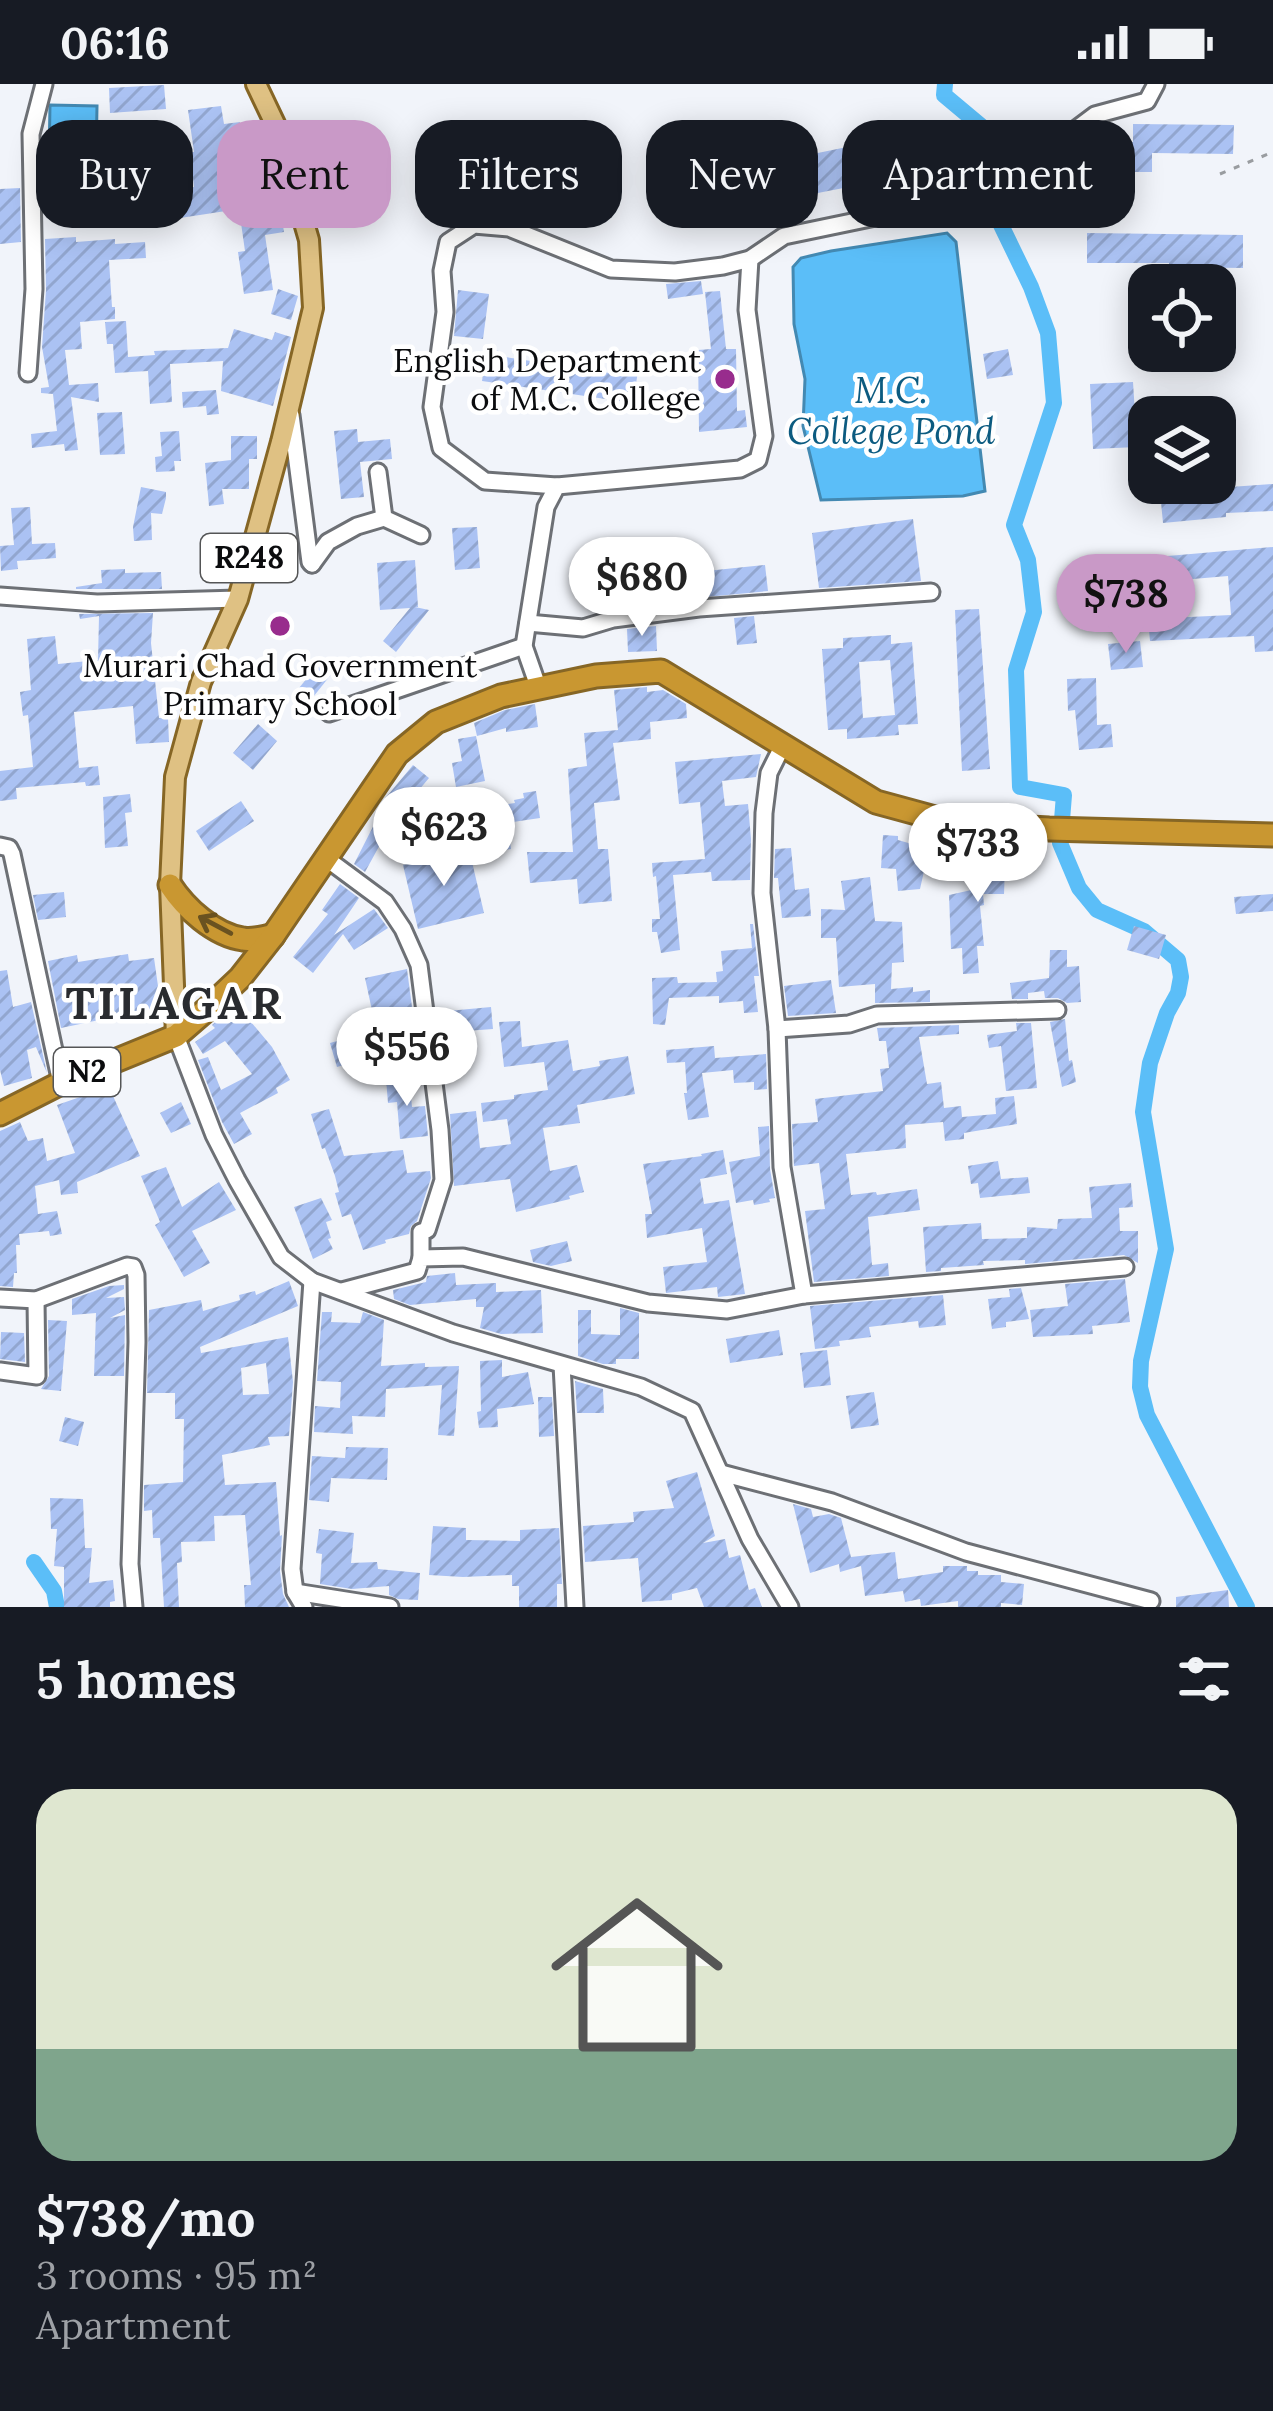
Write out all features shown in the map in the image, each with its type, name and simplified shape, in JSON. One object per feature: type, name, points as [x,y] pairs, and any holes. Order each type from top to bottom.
[{"type":"highway","name":"N2","points":[[0,1114],[61,1082],[176,1036],[240,978],[273,936],[397,754],[436,722],[502,696],[596,676],[661,671],[876,802],[957,824],[1273,835]]},
{"type":"highway","points":[[170,885],[205,922],[242,939],[273,936]]},
{"type":"main road","name":"R248","points":[[176,1036],[170,885],[175,776],[201,682],[238,599],[313,308],[309,240],[276,126],[256,84]]},
{"type":"street","points":[[28,373],[34,289],[31,134],[44,84]]},
{"type":"street","points":[[750,259],[747,310],[764,436],[758,460],[740,469],[556,486],[485,481],[441,448],[432,407],[445,312],[442,271],[448,242],[474,226],[509,228],[611,269],[647,272],[723,266],[750,259],[784,236],[919,208],[1024,198],[1069,184],[1075,130],[1095,116],[1147,101],[1156,84]]},
{"type":"street","points":[[290,406],[310,562],[316,563],[328,542],[384,518],[421,535]]},
{"type":"street","points":[[378,472],[384,518]]},
{"type":"street","points":[[539,689],[524,646],[546,507],[556,486]]},
{"type":"street","points":[[528,623],[583,628],[699,608],[931,592]]},
{"type":"street","points":[[0,596],[137,603],[238,599]]},
{"type":"street","points":[[329,713],[524,646]]},
{"type":"street","points":[[782,747],[769,773],[762,893],[777,1030],[782,1167],[804,1295]]},
{"type":"street","points":[[0,846],[11,854],[61,1082]]},
{"type":"street","points":[[327,859],[385,902],[419,965],[443,1180],[427,1230],[421,1232],[417,1271],[339,1291]]},
{"type":"street","points":[[777,1030],[849,1024],[877,1015],[1057,1010]]},
{"type":"street","points":[[176,1036],[214,1136],[281,1258],[312,1281],[453,1333],[640,1387],[692,1411],[750,1539],[790,1607]]},
{"type":"street","points":[[421,1258],[463,1257],[648,1303],[727,1310],[804,1295],[1125,1267]]},
{"type":"street","points":[[0,1298],[36,1300],[127,1266],[134,1268],[137,1342],[130,1564],[134,1607]]},
{"type":"street","points":[[312,1281],[292,1569],[299,1600],[390,1607]]},
{"type":"street","points":[[0,1371],[37,1376],[36,1300]]},
{"type":"street","points":[[562,1365],[575,1607]]},
{"type":"street","points":[[721,1473],[832,1502],[966,1552],[1150,1600]]},
{"type":"path","points":[[1220,174],[1273,152]]},
{"type":"water","points":[[50,105],[97,106],[97,120],[50,120]]},
{"type":"water","name":"M.C. College Pond","points":[[947,233],[956,242],[985,491],[963,496],[821,500],[803,426],[805,379],[794,324],[793,267],[801,258],[831,251]]},
{"type":"building","points":[[164,85],[166,109],[110,113],[109,88]]},
{"type":"building","points":[[221,106],[217,212],[193,216],[193,120],[188,110]]},
{"type":"building","points":[[1135,124],[1234,125],[1233,154],[1152,153],[1152,172],[1135,172]]},
{"type":"building","points":[[842,148],[842,188],[818,193],[818,153]]},
{"type":"building","points":[[20,188],[21,242],[0,244],[0,189]]},
{"type":"building","points":[[242,228],[283,228],[284,232],[265,235],[273,290],[244,294],[238,252],[245,251]]},
{"type":"building","points":[[1087,233],[1243,235],[1243,268],[1236,264],[1087,263]]},
{"type":"building","points":[[76,237],[76,242],[145,242],[146,258],[109,260],[115,319],[80,322],[82,349],[65,350],[69,385],[98,383],[99,402],[71,397],[78,450],[65,451],[64,444],[32,448],[31,434],[57,431],[53,394],[41,393],[41,388],[49,387],[42,347],[45,239]]},
{"type":"building","points":[[701,281],[703,294],[668,299],[666,284]]},
{"type":"building","points":[[278,289],[298,296],[291,320],[271,314]]},
{"type":"building","points":[[458,290],[489,294],[483,339],[454,336]]},
{"type":"building","points":[[720,291],[726,349],[736,349],[737,411],[745,410],[747,427],[699,432],[698,350],[711,349],[705,292]]},
{"type":"building","points":[[126,321],[128,357],[155,355],[154,351],[228,348],[234,329],[272,340],[275,332],[291,337],[273,406],[221,391],[223,361],[170,364],[172,402],[150,404],[148,371],[115,373],[113,344],[107,344],[105,322]]},
{"type":"building","points":[[487,349],[499,351],[499,356],[622,375],[623,369],[638,371],[633,403],[482,381]]},
{"type":"building","points":[[1008,349],[1013,375],[987,379],[983,354]]},
{"type":"building","points":[[1133,382],[1134,396],[1128,396],[1128,447],[1093,449],[1090,384]]},
{"type":"building","points":[[216,390],[219,414],[207,415],[206,406],[183,408],[182,392]]},
{"type":"building","points":[[122,412],[125,454],[100,455],[97,413]]},
{"type":"building","points":[[357,429],[358,442],[390,439],[392,459],[360,462],[364,497],[341,499],[334,431]]},
{"type":"building","points":[[179,431],[181,461],[174,461],[175,471],[156,472],[155,457],[162,456],[160,432]]},
{"type":"building","points":[[231,436],[257,436],[257,459],[249,459],[249,489],[222,489],[224,504],[209,506],[205,463],[231,460]]},
{"type":"building","points":[[1273,484],[1273,511],[1163,523],[1161,504],[1236,504],[1236,487]]},
{"type":"building","points":[[141,487],[166,492],[166,498],[162,514],[151,513],[152,540],[134,541],[133,527]]},
{"type":"building","points":[[30,507],[32,544],[55,543],[56,558],[17,561],[18,569],[1,571],[0,546],[14,545],[11,508]]},
{"type":"building","points":[[913,519],[921,581],[819,588],[812,533]]},
{"type":"building","points":[[477,527],[480,568],[455,570],[452,528]]},
{"type":"building","points":[[1273,547],[1273,651],[1255,652],[1254,636],[1150,641],[1148,619],[1231,615],[1228,576],[1158,582],[1156,557]]},
{"type":"building","points":[[415,560],[415,607],[429,610],[396,652],[383,641],[410,608],[380,610],[377,563]]},
{"type":"building","points":[[765,565],[768,591],[642,603],[639,578]]},
{"type":"building","points":[[125,569],[125,573],[161,572],[162,589],[76,589],[102,583],[101,570]]},
{"type":"building","points":[[979,609],[990,769],[962,771],[955,610]]},
{"type":"building","points":[[153,613],[151,643],[159,718],[168,718],[169,742],[136,744],[133,706],[74,712],[79,768],[98,766],[100,785],[16,788],[17,799],[0,801],[0,771],[33,767],[28,715],[23,716],[20,692],[31,690],[27,639],[55,636],[58,664],[98,660],[99,616],[80,619],[79,614]]},
{"type":"building","points":[[754,616],[757,643],[737,645],[734,618]]},
{"type":"building","points":[[656,626],[657,651],[628,652],[627,629]]},
{"type":"building","points":[[891,635],[891,644],[912,642],[918,724],[898,725],[899,735],[847,739],[847,729],[828,730],[822,649],[843,648],[843,638]],"holes":[[[890,660],[895,715],[863,718],[859,662]]]},
{"type":"building","points":[[1140,641],[1143,667],[1111,670],[1108,644]]},
{"type":"building","points":[[321,662],[333,672],[306,706],[293,695]]},
{"type":"building","points":[[1096,678],[1097,725],[1111,724],[1113,747],[1079,750],[1075,710],[1068,711],[1067,679]]},
{"type":"building","points":[[647,687],[647,692],[663,690],[686,704],[687,718],[650,722],[651,739],[613,743],[620,800],[594,803],[598,849],[608,849],[612,901],[579,904],[577,879],[530,883],[527,852],[573,852],[568,769],[587,766],[584,733],[618,730],[614,690]]},
{"type":"building","points":[[535,704],[538,727],[506,732],[506,728],[477,736],[474,723]]},
{"type":"building","points":[[258,724],[277,741],[253,770],[233,753]]},
{"type":"building","points":[[476,736],[485,781],[456,787],[452,763],[462,761],[458,739]]},
{"type":"building","points":[[761,754],[756,777],[722,781],[725,806],[748,804],[750,880],[712,881],[711,872],[673,875],[680,950],[661,953],[657,932],[652,932],[652,919],[660,919],[652,863],[705,859],[700,802],[679,804],[675,762]]},
{"type":"building","points":[[413,765],[429,778],[393,821],[365,872],[354,864],[383,801]]},
{"type":"building","points":[[536,791],[540,818],[507,823],[511,849],[480,853],[474,809],[515,803],[524,798],[523,793]]},
{"type":"building","points":[[130,794],[132,812],[125,813],[128,846],[105,848],[103,797]]},
{"type":"building","points":[[241,801],[254,821],[209,851],[196,831]]},
{"type":"building","points":[[883,835],[929,849],[920,889],[898,891],[896,869],[881,868]]},
{"type":"building","points":[[791,848],[795,890],[809,888],[811,916],[782,918],[778,878],[774,878],[775,849]]},
{"type":"building","points":[[469,849],[484,913],[418,929],[403,865]]},
{"type":"building","points":[[974,853],[1024,854],[1024,869],[1005,868],[1004,894],[983,894],[984,946],[977,946],[979,973],[963,974],[962,948],[951,949],[949,895],[976,889]]},
{"type":"building","points":[[870,877],[875,921],[902,922],[904,962],[892,963],[891,989],[930,990],[930,1002],[875,1003],[875,984],[839,987],[836,938],[821,938],[821,909],[845,910],[841,881]]},
{"type":"building","points":[[340,884],[359,898],[334,935],[374,909],[388,928],[354,950],[343,934],[313,973],[293,957],[328,914],[322,910]]},
{"type":"building","points":[[64,892],[66,917],[38,920],[33,895]]},
{"type":"building","points":[[1273,894],[1273,911],[1236,914],[1234,897]]},
{"type":"building","points":[[750,924],[759,976],[754,976],[758,1012],[744,1013],[743,1001],[719,1003],[719,996],[669,998],[665,1025],[653,1024],[652,978],[717,982],[716,972],[723,971],[721,951],[752,948]]},
{"type":"building","points":[[1134,926],[1166,935],[1159,959],[1127,950]]},
{"type":"building","points":[[1050,950],[1067,950],[1067,967],[1079,966],[1081,1002],[1045,998],[1044,991],[1028,993],[1028,999],[1012,999],[1010,983],[1049,978]]},
{"type":"building","points":[[128,954],[129,961],[154,958],[161,1007],[61,1028],[48,961],[77,955],[78,962]]},
{"type":"building","points":[[407,969],[412,1007],[373,1015],[365,978]]},
{"type":"building","points":[[7,970],[13,1007],[31,1002],[47,1073],[36,1047],[27,1050],[32,1078],[4,1086],[0,971]]},
{"type":"building","points":[[831,980],[836,1013],[788,1016],[784,986]]},
{"type":"building","points":[[236,1004],[272,1047],[290,1080],[276,1088],[278,1093],[240,1113],[252,1134],[234,1144],[198,1060],[208,1057],[221,1090],[252,1074],[225,1041],[203,1054],[195,1042]]},
{"type":"building","points":[[491,1007],[493,1029],[466,1031],[468,1053],[443,1055],[437,1012]]},
{"type":"building","points":[[1065,1019],[1076,1082],[1062,1087],[1050,1022]]},
{"type":"building","points":[[520,1021],[522,1047],[568,1040],[573,1071],[628,1056],[635,1094],[577,1105],[580,1123],[543,1128],[550,1171],[577,1165],[584,1192],[516,1212],[510,1179],[454,1186],[450,1114],[476,1111],[480,1148],[511,1144],[507,1119],[483,1122],[481,1103],[548,1090],[544,1062],[504,1067],[499,1022]]},
{"type":"building","points":[[1016,1023],[1031,1023],[1037,1088],[1006,1091],[1001,1046],[989,1048],[987,1035],[1017,1031]]},
{"type":"building","points":[[959,1025],[959,1034],[919,1037],[927,1084],[941,1082],[944,1108],[961,1106],[962,1117],[996,1114],[995,1098],[1014,1096],[1017,1124],[945,1141],[943,1122],[905,1125],[906,1148],[846,1154],[851,1195],[917,1189],[920,1210],[868,1217],[872,1265],[888,1263],[889,1276],[814,1282],[805,1211],[825,1209],[819,1163],[794,1166],[792,1124],[818,1122],[815,1099],[883,1091],[880,1069],[889,1068],[886,1041],[879,1041],[877,1028]]},
{"type":"building","points":[[373,1031],[379,1055],[337,1067],[330,1043]]},
{"type":"building","points":[[714,1046],[715,1058],[766,1054],[767,1089],[754,1090],[754,1082],[734,1083],[733,1070],[702,1073],[709,1117],[688,1120],[685,1062],[667,1063],[666,1050]]},
{"type":"building","points":[[409,1077],[412,1107],[425,1106],[428,1136],[400,1139],[397,1102],[388,1103],[386,1079]]},
{"type":"building","points":[[109,1087],[140,1156],[77,1182],[78,1193],[61,1195],[59,1180],[35,1186],[38,1214],[57,1211],[62,1234],[19,1234],[13,1287],[0,1286],[0,1131],[20,1122],[28,1141],[43,1138],[47,1161],[75,1153],[57,1105]]},
{"type":"building","points":[[181,1102],[191,1124],[171,1133],[160,1113]]},
{"type":"building","points":[[329,1109],[344,1156],[403,1150],[407,1173],[430,1171],[409,1234],[363,1250],[351,1214],[342,1217],[335,1176],[311,1114]]},
{"type":"building","points":[[769,1126],[775,1198],[754,1205],[753,1200],[736,1203],[729,1162],[760,1156],[758,1127]]},
{"type":"building","points":[[723,1150],[727,1174],[700,1179],[704,1204],[729,1200],[745,1294],[718,1297],[717,1287],[666,1293],[663,1267],[707,1262],[702,1228],[647,1238],[645,1214],[652,1214],[643,1164]]},
{"type":"building","points":[[998,1161],[1001,1179],[1028,1177],[1030,1193],[980,1198],[968,1166]]},
{"type":"building","points":[[166,1167],[182,1207],[219,1182],[236,1210],[192,1231],[210,1263],[184,1277],[155,1225],[160,1222],[141,1176]]},
{"type":"building","points":[[1131,1183],[1133,1207],[1119,1208],[1120,1231],[1138,1231],[1138,1263],[1124,1255],[1025,1264],[1025,1260],[983,1261],[984,1265],[926,1272],[923,1227],[981,1223],[982,1239],[1027,1238],[1027,1227],[1057,1229],[1058,1219],[1092,1218],[1089,1187]]},
{"type":"building","points":[[321,1198],[332,1220],[326,1222],[333,1249],[313,1259],[294,1207]]},
{"type":"building","points":[[567,1241],[572,1261],[551,1266],[533,1262],[530,1250]]},
{"type":"building","points":[[455,1273],[456,1285],[496,1283],[496,1292],[541,1290],[543,1333],[501,1334],[480,1328],[484,1307],[476,1307],[476,1299],[410,1305],[394,1299],[393,1290],[426,1282],[427,1276]]},
{"type":"building","points":[[1125,1279],[1130,1322],[1092,1326],[1093,1334],[1033,1337],[1030,1310],[1068,1306],[1065,1284]]},
{"type":"building","points":[[289,1281],[298,1306],[200,1347],[201,1353],[288,1337],[293,1382],[289,1436],[268,1437],[270,1445],[222,1455],[225,1485],[276,1482],[282,1535],[280,1571],[289,1607],[245,1607],[244,1585],[251,1585],[245,1515],[214,1516],[215,1541],[181,1542],[179,1607],[164,1607],[160,1538],[153,1538],[152,1510],[144,1511],[144,1485],[183,1482],[184,1419],[175,1419],[175,1393],[147,1393],[149,1310],[201,1300],[203,1311],[240,1300],[239,1295],[255,1291],[256,1295]],"holes":[[[266,1363],[269,1394],[243,1395],[241,1368]]]},
{"type":"building","points":[[124,1285],[106,1298],[124,1297],[125,1310],[110,1318],[125,1315],[124,1376],[94,1376],[96,1313],[72,1315],[72,1299]]},
{"type":"building","points":[[1021,1288],[1029,1319],[992,1329],[988,1299],[1010,1297],[1009,1289]]},
{"type":"building","points":[[943,1295],[946,1325],[919,1328],[918,1321],[869,1327],[871,1337],[815,1349],[810,1306]]},
{"type":"building","points":[[620,1308],[639,1313],[639,1359],[603,1364],[578,1356],[578,1310],[591,1310],[591,1334],[620,1335]]},
{"type":"building","points":[[322,1312],[332,1312],[331,1322],[360,1323],[363,1312],[384,1320],[381,1366],[459,1366],[454,1436],[438,1435],[442,1385],[386,1389],[385,1417],[352,1416],[353,1434],[314,1432],[315,1406],[340,1408],[341,1382],[317,1381]]},
{"type":"building","points":[[48,1320],[67,1321],[61,1391],[41,1389],[49,1376]]},
{"type":"building","points":[[779,1330],[783,1355],[730,1363],[726,1339]]},
{"type":"building","points":[[1,1332],[24,1333],[25,1362],[0,1359]]},
{"type":"building","points":[[827,1350],[831,1385],[804,1388],[800,1353]]},
{"type":"building","points":[[502,1360],[502,1377],[528,1372],[534,1404],[497,1409],[498,1427],[479,1428],[480,1361]]},
{"type":"building","points":[[575,1381],[603,1389],[604,1413],[577,1413]]},
{"type":"building","points":[[874,1392],[879,1425],[851,1429],[846,1396]]},
{"type":"building","points":[[538,1397],[552,1397],[554,1436],[539,1437]]},
{"type":"building","points":[[65,1417],[84,1422],[78,1446],[59,1441]]},
{"type":"building","points":[[346,1447],[388,1448],[387,1480],[331,1478],[329,1502],[309,1500],[312,1456],[345,1458]]},
{"type":"building","points":[[697,1472],[715,1536],[703,1543],[725,1539],[729,1558],[740,1555],[749,1590],[755,1588],[762,1607],[704,1607],[697,1588],[672,1594],[672,1600],[642,1602],[638,1558],[585,1562],[583,1526],[634,1522],[633,1512],[674,1508],[666,1481]]},
{"type":"building","points":[[50,1498],[83,1499],[85,1548],[92,1548],[89,1583],[113,1580],[115,1601],[110,1607],[64,1607],[64,1567],[54,1566],[57,1529],[51,1529]]},
{"type":"building","points":[[793,1504],[811,1509],[813,1517],[841,1518],[851,1557],[895,1552],[898,1579],[943,1572],[943,1566],[967,1566],[967,1571],[978,1571],[978,1575],[1001,1575],[1001,1582],[1024,1584],[1022,1605],[958,1607],[958,1601],[921,1606],[920,1599],[905,1602],[903,1591],[865,1596],[861,1566],[840,1572],[839,1564],[810,1573]]},
{"type":"building","points":[[433,1526],[466,1528],[466,1540],[520,1541],[520,1530],[559,1528],[562,1584],[557,1584],[557,1607],[519,1607],[519,1586],[512,1586],[512,1575],[429,1575]]},
{"type":"building","points":[[319,1529],[354,1533],[351,1563],[377,1562],[378,1569],[420,1573],[418,1600],[389,1595],[389,1586],[352,1589],[320,1584]]},
{"type":"building","points":[[1228,1590],[1229,1607],[1176,1607],[1176,1597]]},
{"type":"waterway","points":[[945,84],[944,95],[981,126],[996,172],[1001,225],[1048,333],[1054,403],[1014,525],[1028,560],[1034,612],[1016,670],[1020,787],[1064,795],[1062,820]]},
{"type":"waterway","points":[[1060,843],[1079,888],[1097,910],[1144,931],[1178,960],[1178,993],[1150,1063],[1143,1112],[1166,1249],[1141,1361],[1140,1387],[1147,1415],[1247,1607]]},
{"type":"waterway","points":[[34,1562],[54,1591],[57,1607]]},
{"type":"place","name":"English Department of M.C. College","points":[[725,379]]},
{"type":"place","name":"Murari Chad Government Primary School","points":[[280,626]]},
{"type":"district","name":"TILAGAR","points":[[175,1003]]}]
